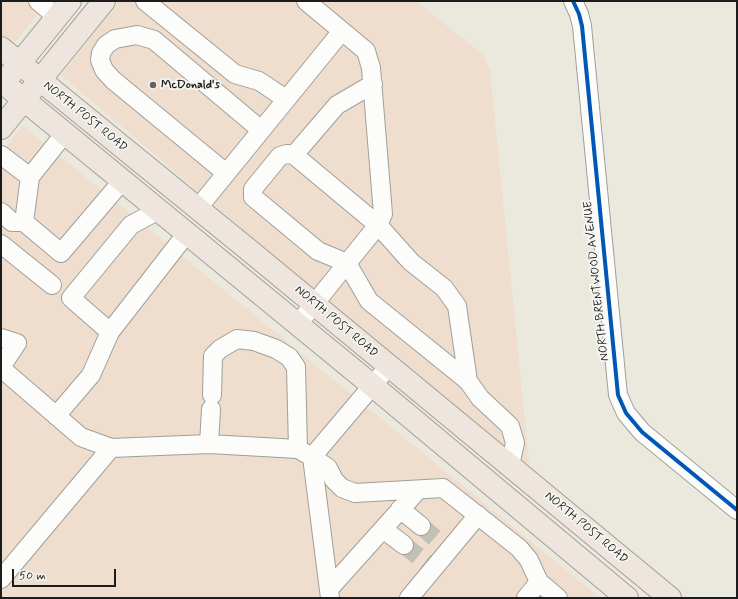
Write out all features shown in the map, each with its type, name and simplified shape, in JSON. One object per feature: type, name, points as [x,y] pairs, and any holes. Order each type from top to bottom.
[{"type":"main road","points":[[1,128],[104,1]]},
{"type":"main road","points":[[2,84],[64,9]]},
{"type":"main road","name":"NORTH POST ROAD","points":[[1,48],[198,208],[670,598]]},
{"type":"main road","name":"NORTH POST ROAD","points":[[2,84],[24,99],[298,324],[627,598]]},
{"type":"street","points":[[38,1],[64,9]]},
{"type":"street","points":[[145,1],[235,74],[260,81],[286,99]]},
{"type":"street","points":[[298,324],[378,225],[383,214],[373,84],[371,68],[366,51],[306,1]]},
{"type":"street","name":"NORTH BRENTWOOD AVENUE","points":[[573,1],[577,8],[582,26],[618,394],[623,407],[642,432],[737,510]]},
{"type":"street","points":[[198,208],[342,31]]},
{"type":"street","points":[[226,173],[113,80],[104,70],[100,60],[101,53],[106,45],[114,39],[137,35],[154,40],[261,130]]},
{"type":"street","points":[[294,155],[337,105],[373,84]]},
{"type":"street","points":[[24,222],[30,177],[65,133]]},
{"type":"street","points":[[468,381],[457,306],[444,288],[411,262],[378,225],[294,155],[287,154],[280,156],[253,189],[253,197],[318,251],[347,263],[369,301],[468,381],[480,398],[510,426],[515,443],[510,465]]},
{"type":"street","points":[[1,155],[30,177]]},
{"type":"street","points":[[1,212],[12,222],[24,222],[62,253],[122,180]]},
{"type":"street","points":[[110,332],[71,298],[131,225],[159,210]]},
{"type":"street","points":[[56,416],[91,376],[110,332],[187,234]]},
{"type":"street","points":[[1,244],[52,286]]},
{"type":"street","points":[[1,338],[17,343],[1,368],[81,437],[110,448],[209,444],[305,453],[328,468],[334,480],[342,488],[355,493],[443,488],[519,548],[529,560],[539,582],[558,598]]},
{"type":"street","points":[[209,444],[213,356],[220,349],[237,339],[254,341],[276,349],[289,357],[296,367],[305,453],[330,593]]},
{"type":"street","points":[[305,453],[373,386],[389,366]]},
{"type":"street","points":[[1,579],[110,448]]},
{"type":"street","points":[[330,593],[400,509],[418,490]]},
{"type":"street","points":[[400,509],[421,526]]},
{"type":"street","points":[[409,598],[430,566],[446,547],[478,515]]},
{"type":"street","points":[[383,529],[404,545]]},
{"type":"street","points":[[526,598],[539,582]]},
{"type":"shaded area","points":[[1,1],[49,1],[11,46],[1,37]]},
{"type":"shaded area","points":[[119,1],[416,1],[482,54],[490,70],[529,463],[519,464],[61,75]]},
{"type":"shaded area","points":[[23,126],[600,598],[1,598],[1,153]]},
{"type":"tunnel","points":[[421,526],[442,544]]},
{"type":"tunnel","points":[[404,545],[427,563]]},
{"type":"cycle path","points":[[573,1],[579,14],[582,26],[618,395],[626,413],[642,432],[737,510]]},
{"type":"place","name":"McDonald's","points":[[153,85]]}]
